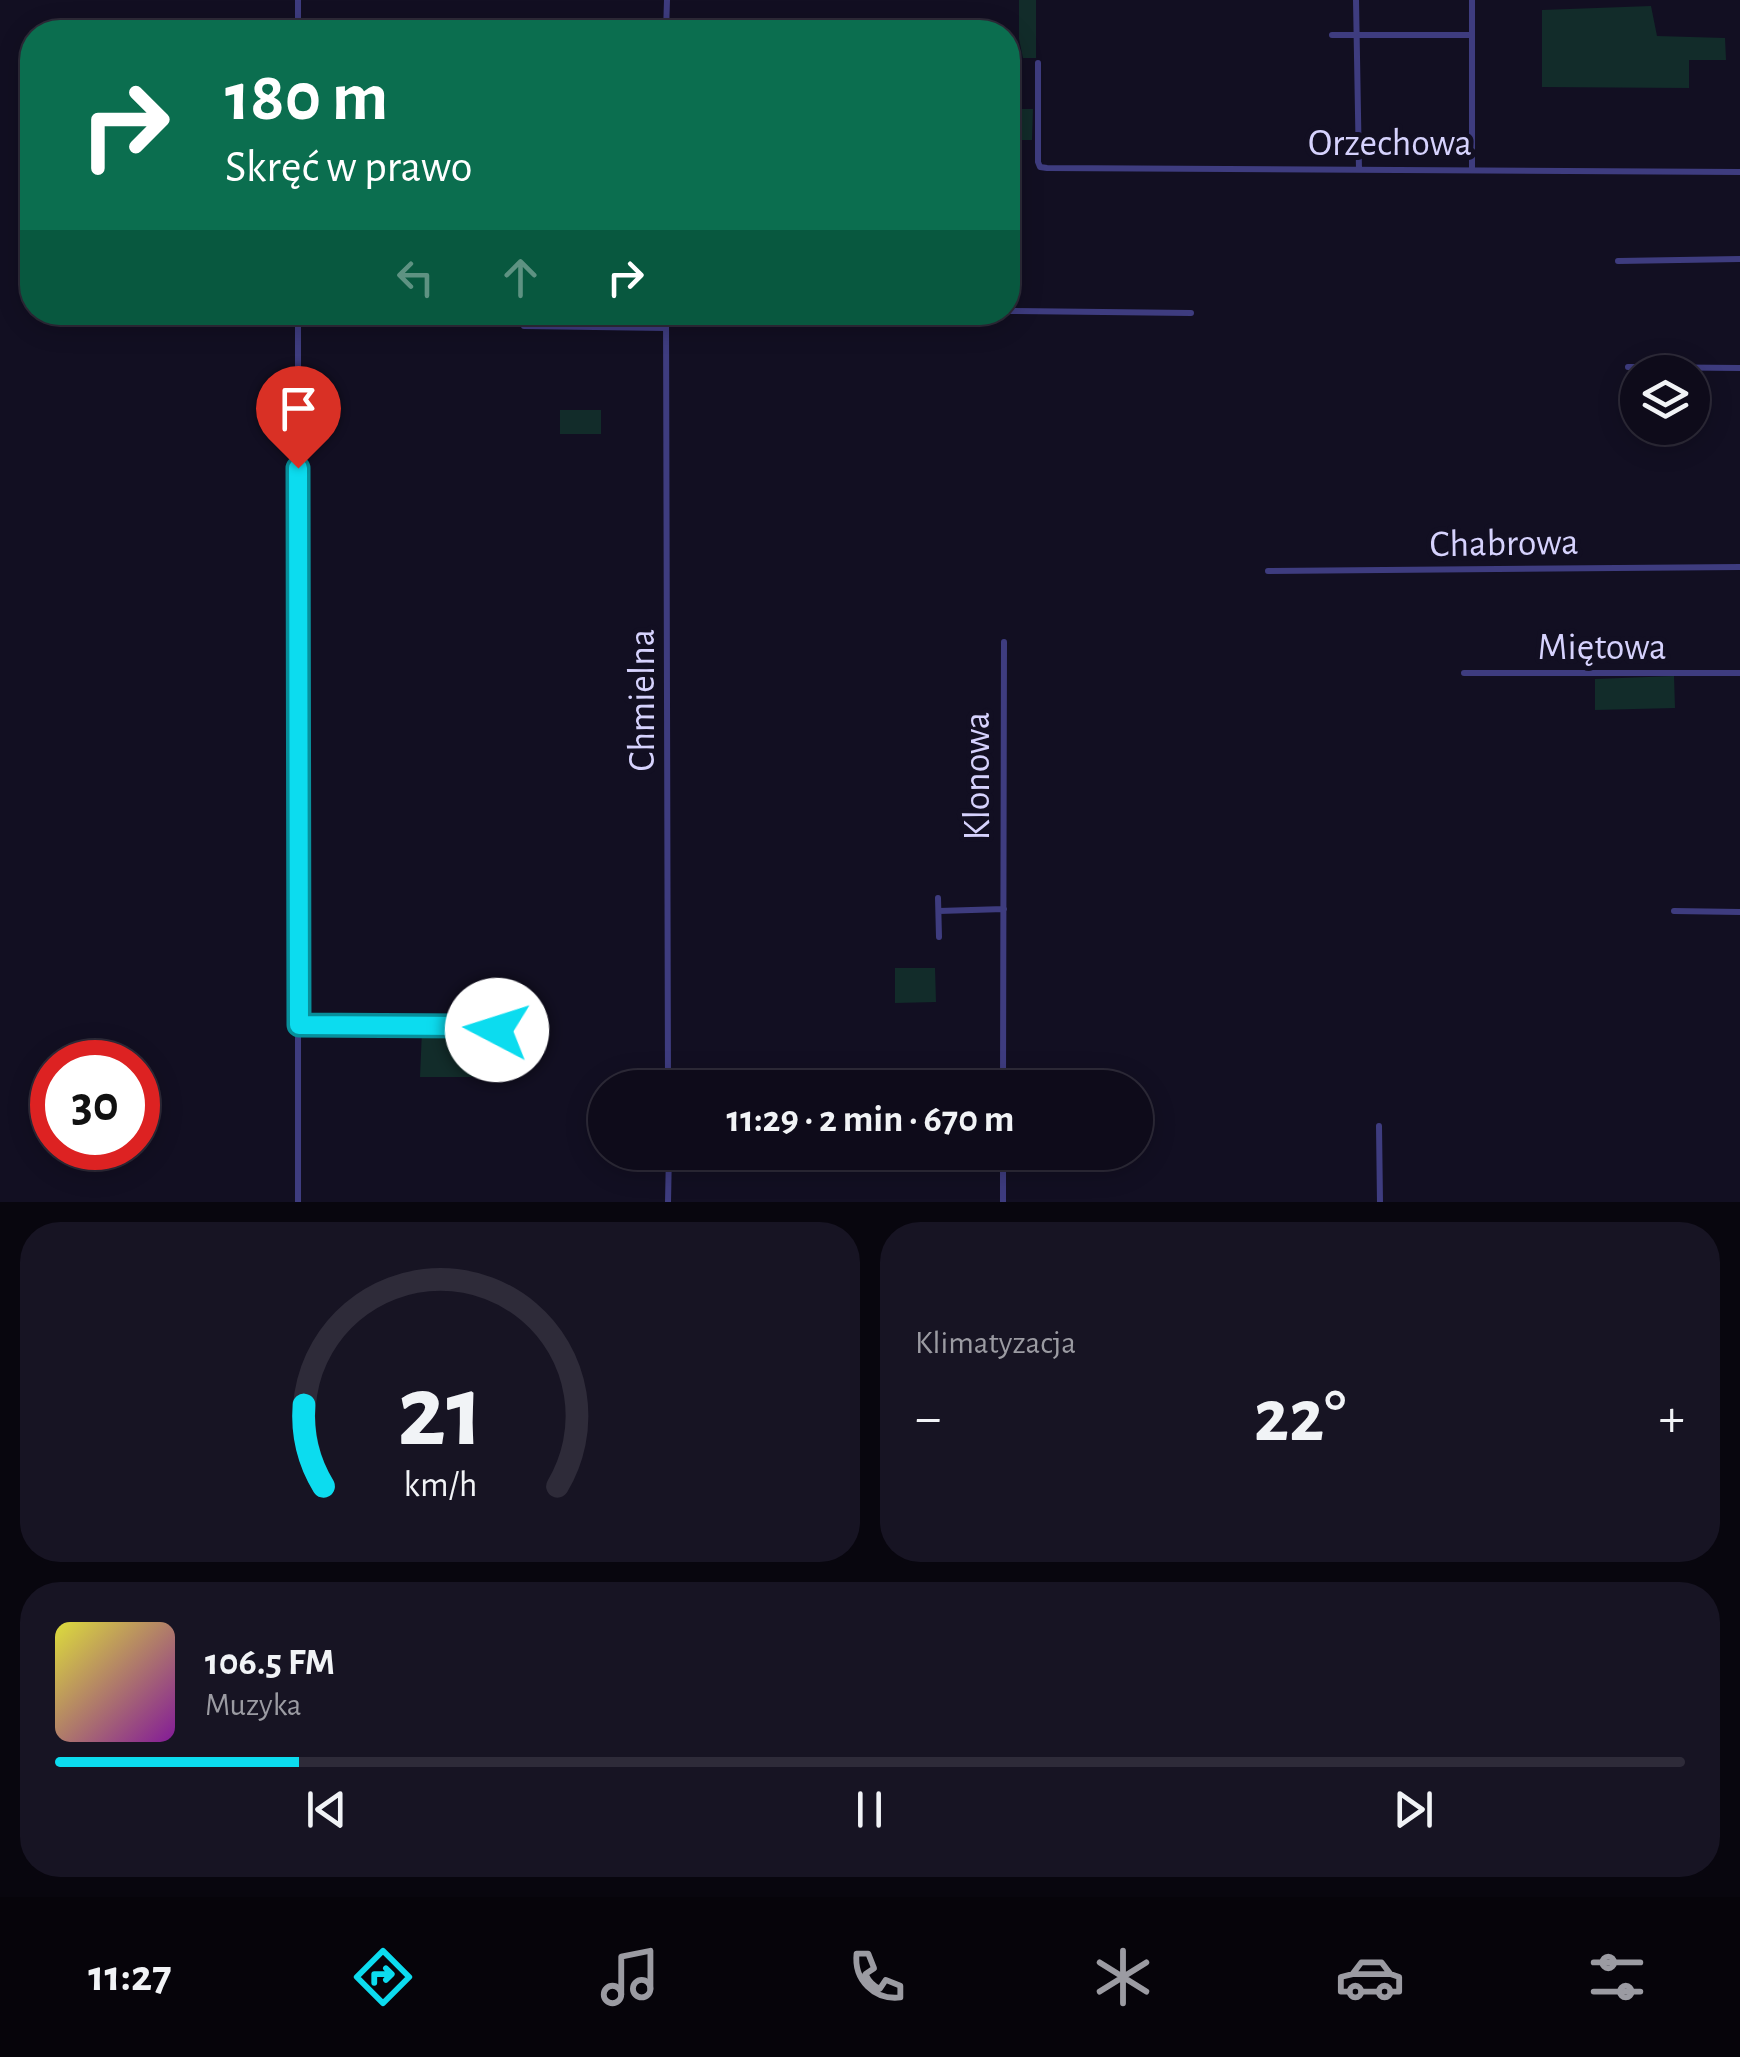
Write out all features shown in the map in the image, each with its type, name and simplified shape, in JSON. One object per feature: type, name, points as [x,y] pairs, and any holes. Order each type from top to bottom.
[{"type":"street","points":[[1356,0],[1358,170]]},
{"type":"street","points":[[1472,0],[1472,170]]},
{"type":"street","points":[[1332,35],[1472,35]]},
{"type":"street","name":"Orzechowa","points":[[1038,63],[1040,166],[1740,172]]},
{"type":"street","points":[[1618,261],[1740,259]]},
{"type":"street","points":[[1020,311],[1191,313]]},
{"type":"street","points":[[298,325],[298,1202]]},
{"type":"street","points":[[524,326],[666,328]]},
{"type":"street","name":"Chmielna","points":[[666,328],[668,1070]]},
{"type":"street","points":[[1710,367],[1740,368]]},
{"type":"street","name":"Chabrowa","points":[[1268,571],[1740,567]]},
{"type":"street","name":"Klonowa","points":[[1004,642],[1004,1070]]},
{"type":"street","name":"Miętowa","points":[[1464,673],[1740,674]]},
{"type":"street","points":[[938,898],[939,937]]},
{"type":"street","points":[[939,911],[1004,909]]},
{"type":"street","points":[[1674,912],[1740,912]]},
{"type":"street","points":[[299,1025],[467,1026],[497,1030]]},
{"type":"street","points":[[1379,1126],[1380,1202]]},
{"type":"street","points":[[668,1170],[668,1202]]},
{"type":"street","points":[[1003,1170],[1003,1202]]},
{"type":"green space","points":[[1019,0],[1036,0],[1036,58],[1023,58]]},
{"type":"green space","points":[[1651,6],[1657,36],[1725,38],[1726,60],[1689,60],[1689,88],[1542,87],[1542,10]]},
{"type":"green space","points":[[1020,109],[1033,109],[1032,140],[1020,140]]},
{"type":"green space","points":[[560,410],[601,410],[601,434],[560,434]]},
{"type":"green space","points":[[1674,676],[1675,708],[1595,710],[1595,679]]},
{"type":"green space","points":[[895,968],[935,968],[936,1002],[895,1003]]},
{"type":"green space","points":[[422,1030],[520,1038],[521,1077],[420,1077]]},
{"type":"route","points":[[298,468],[299,1025],[467,1026],[497,1030]]}]
